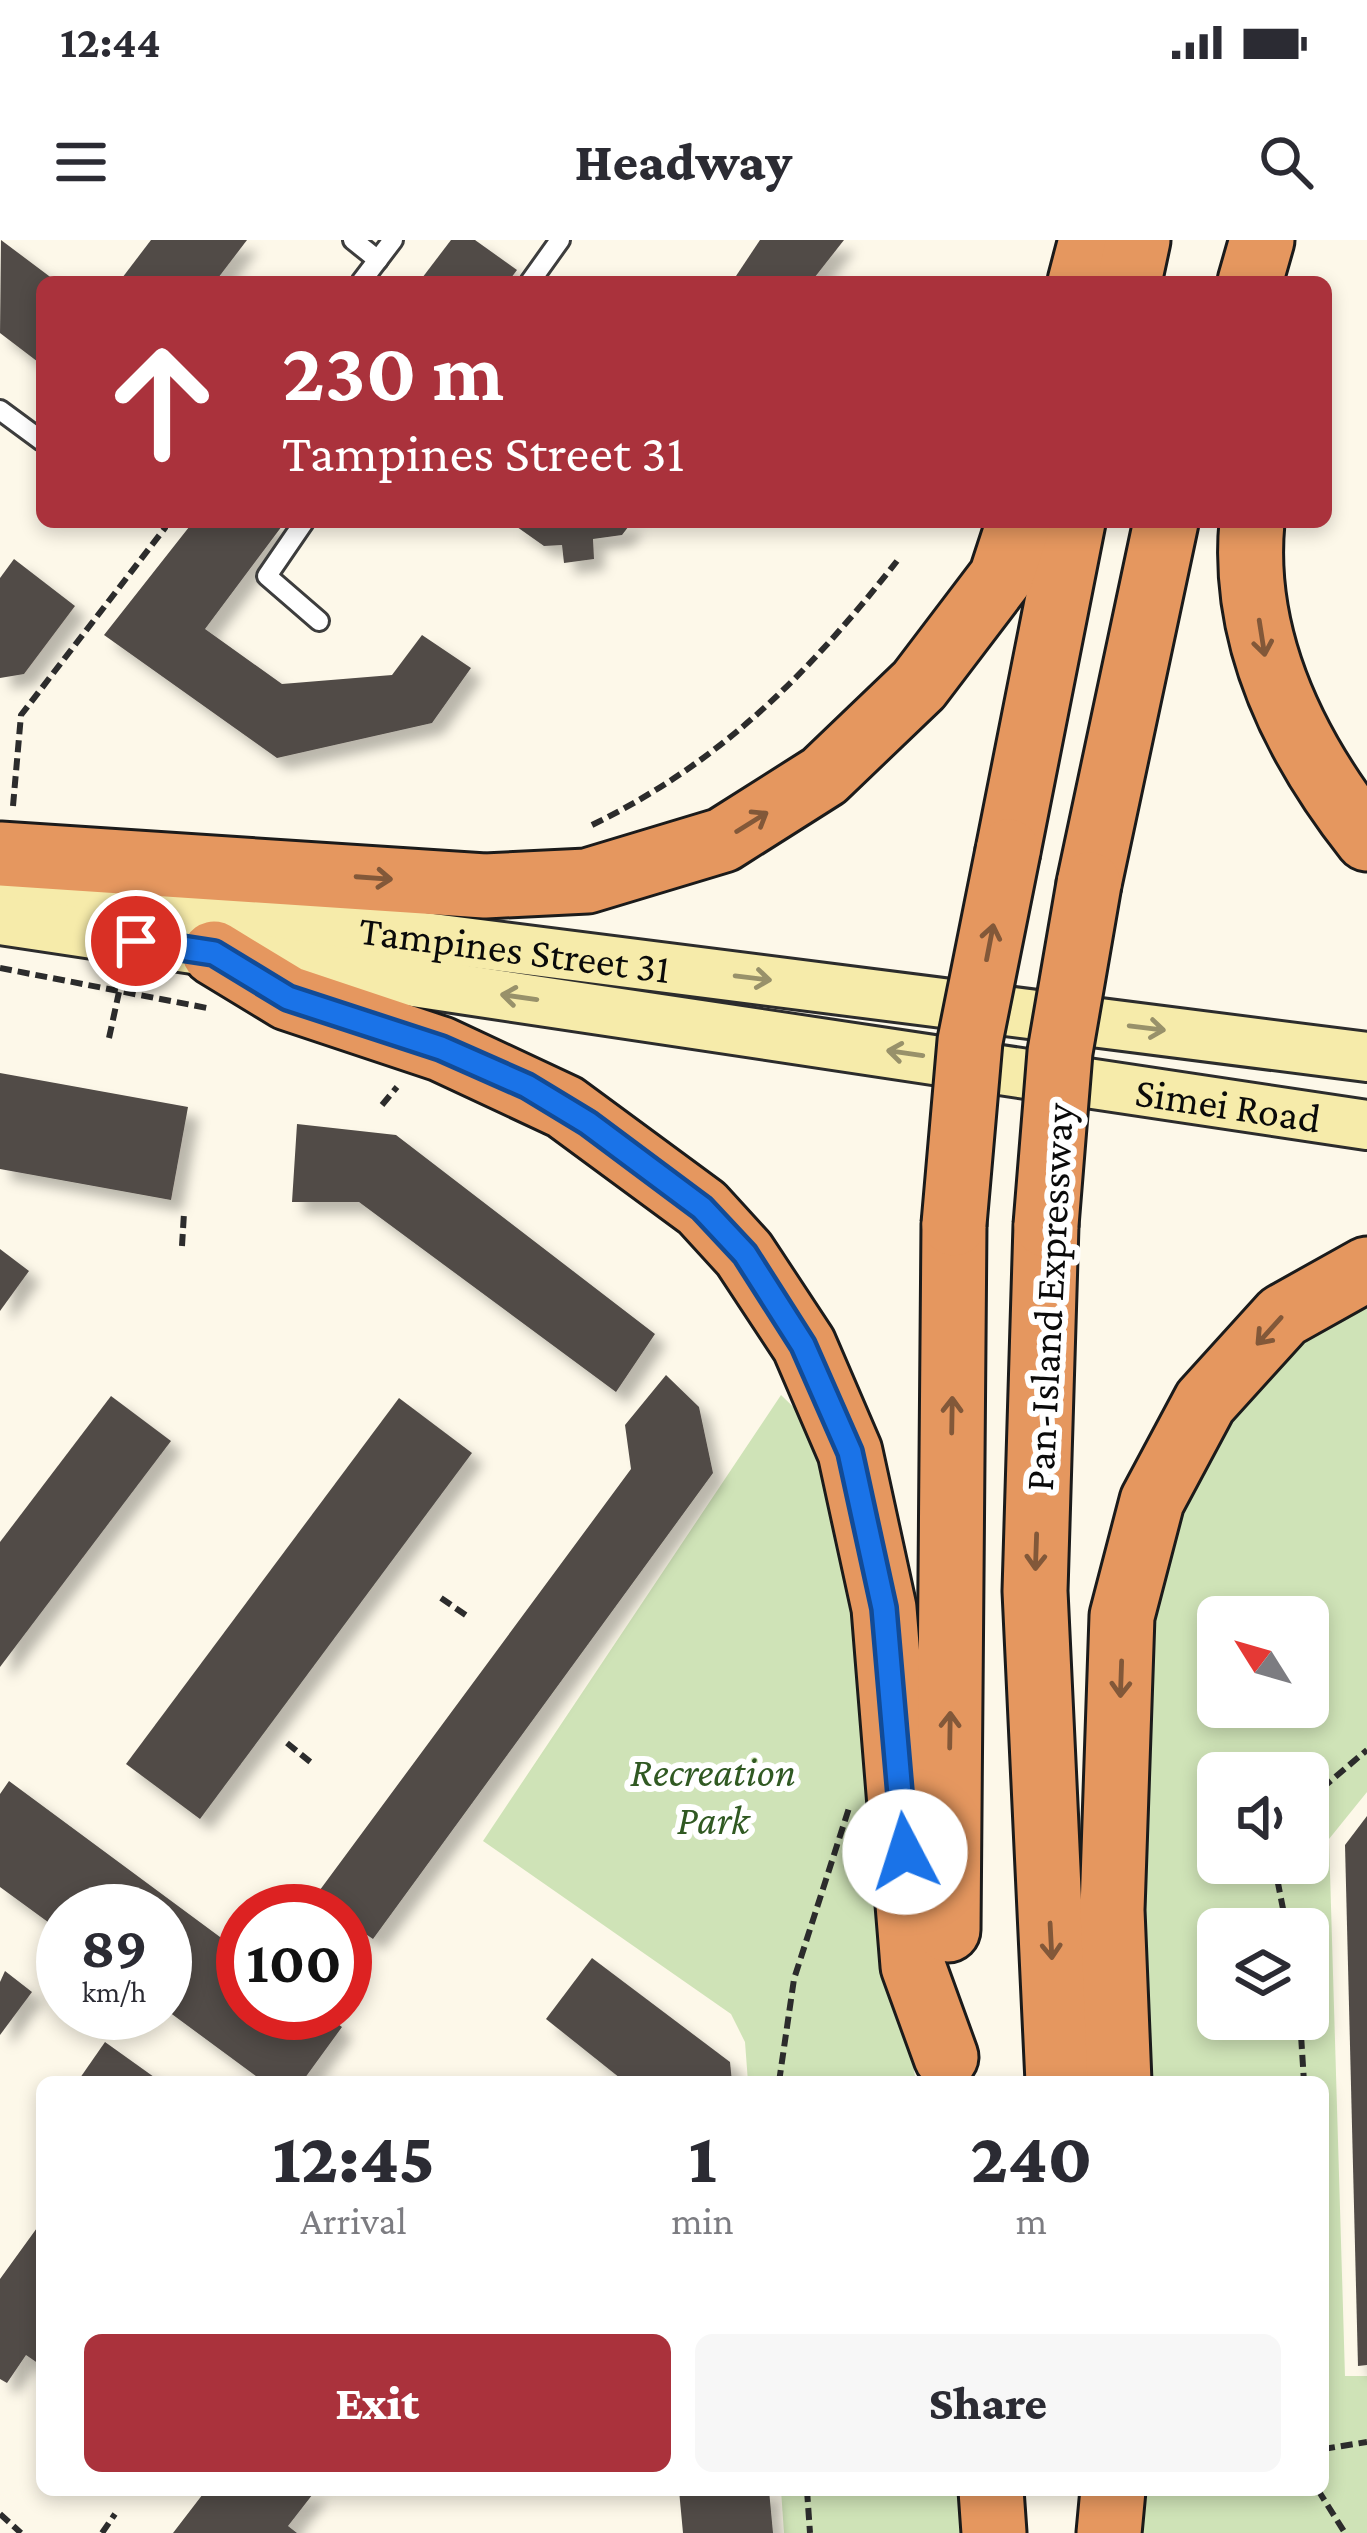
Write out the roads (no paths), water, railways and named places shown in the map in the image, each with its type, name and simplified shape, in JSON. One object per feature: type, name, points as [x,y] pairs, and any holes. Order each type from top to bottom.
[{"type":"highway","points":[[1082,276],[1091,240]]},
{"type":"highway","points":[[1130,276],[1138,240]]},
{"type":"highway","points":[[1219,276],[1228,240]]},
{"type":"highway","points":[[1252,276],[1262,240]]},
{"type":"highway","points":[[1296,276],[1306,240]]},
{"type":"highway","points":[[16,823],[485,886],[587,881],[723,840],[824,776],[919,686],[1000,577],[1017,528]]},
{"type":"highway","name":"Pan-Island Expressway","points":[[948,2070],[954,1224],[970,1041],[1071,528]]},
{"type":"highway","name":"Pan-Island Expressway","points":[[1058,2076],[1035,1591],[1046,1225],[1060,1052],[1089,884],[1165,528]]},
{"type":"highway","points":[[1146,620],[1174,528]]},
{"type":"highway","points":[[1251,528],[1249,552],[1266,665],[1321,780],[1367,839]]},
{"type":"highway","points":[[216,982],[288,998],[441,1048],[565,1107],[702,1208],[745,1254],[803,1345],[850,1452],[884,1608],[913,1966],[948,2070]]},
{"type":"highway","points":[[1119,2076],[1113,1828],[1122,1616],[1152,1501],[1205,1402],[1283,1316],[1367,1269]]},
{"type":"highway","points":[[992,2496],[994,2533]]},
{"type":"highway","points":[[1076,2496],[1078,2533]]},
{"type":"highway","points":[[1109,2533],[1112,2496]]},
{"type":"main road","name":"Tampines Street 31","points":[[0,883],[1031,1013]]},
{"type":"main road","name":"Tampines Street 31","points":[[0,920],[216,982],[1021,1069]]},
{"type":"main road","name":"Simei Road","points":[[1031,1013],[1367,1057]]},
{"type":"main road","name":"Simei Road","points":[[1021,1069],[1367,1125]]},
{"type":"lane","points":[[353,240],[378,260]]},
{"type":"lane","points":[[366,276],[393,240]]},
{"type":"lane","points":[[534,276],[560,240]]},
{"type":"lane","points":[[0,410],[36,437]]},
{"type":"lane","points":[[300,528],[267,576],[319,621]]},
{"type":"park label","name":"Recreation Park","points":[[713,1795]]}]
